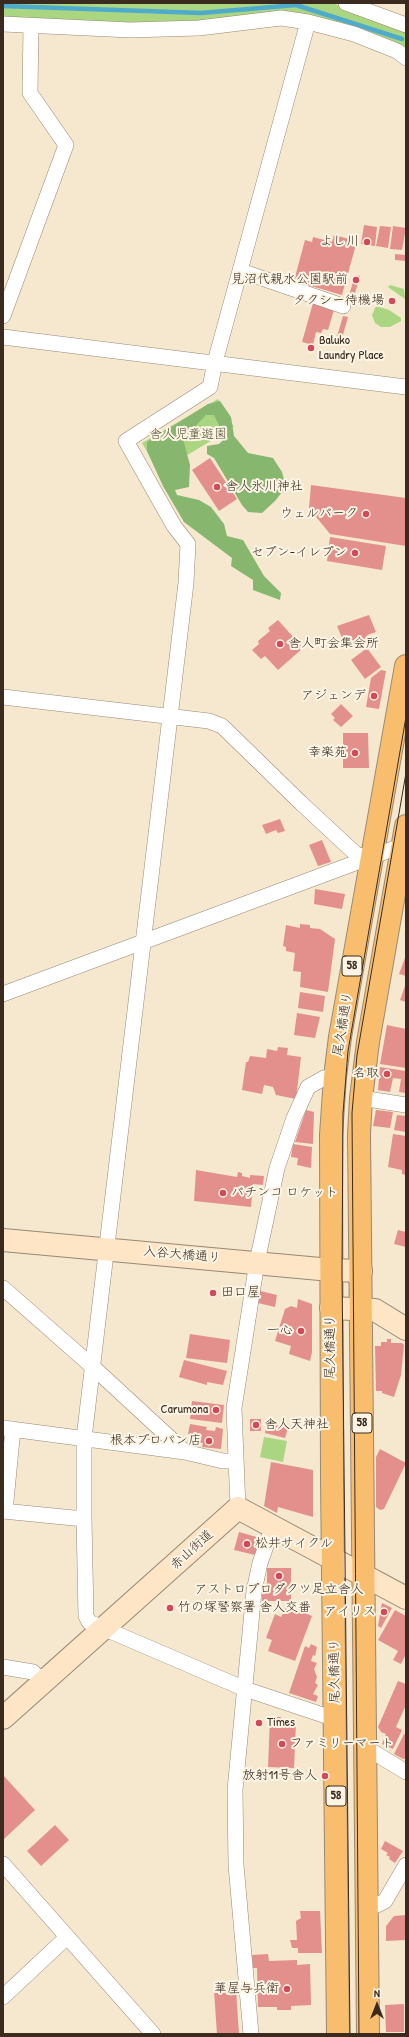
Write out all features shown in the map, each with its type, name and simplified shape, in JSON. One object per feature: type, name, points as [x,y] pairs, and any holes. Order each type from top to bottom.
[{"type":"main road","name":"尾久橋通り","points":[[338,2034],[331,1308],[331,1135],[335,1076],[371,857],[406,666]]},
{"type":"main road","name":"尾久橋通り","points":[[368,2034],[359,1134],[361,1098],[368,1042],[405,838]]},
{"type":"street","points":[[346,3],[406,25]]},
{"type":"street","points":[[3,24],[130,30],[199,28],[281,18],[308,22],[354,34],[397,51],[406,58]]},
{"type":"street","points":[[308,22],[215,362],[210,387],[126,441],[174,526],[188,544],[186,583],[84,1438],[84,1519],[86,1616],[89,1622],[245,1689],[335,1719]]},
{"type":"street","points":[[3,316],[66,145],[30,93],[31,26]]},
{"type":"street","points":[[241,271],[343,306]]},
{"type":"street","points":[[3,337],[215,362],[406,387]]},
{"type":"street","points":[[3,697],[209,721],[222,726],[301,803],[358,855],[371,857]]},
{"type":"street","points":[[3,994],[371,857],[405,838]]},
{"type":"street","points":[[335,1076],[315,1082],[308,1087],[304,1094],[277,1168],[257,1262],[234,1408],[238,1508],[406,1598]]},
{"type":"street","points":[[361,1098],[406,1105]]},
{"type":"street","name":"入谷大橋通り","points":[[3,1240],[257,1262],[331,1270],[361,1270]]},
{"type":"street","points":[[3,1288],[93,1367],[185,1452]]},
{"type":"street","points":[[331,1308],[361,1308],[380,1312],[406,1329]]},
{"type":"street","points":[[84,1519],[4,1511],[8,1429],[185,1452],[223,1461],[236,1461]]},
{"type":"street","name":"赤山街道","points":[[3,1718],[238,1508]]},
{"type":"street","points":[[251,2034],[234,1831],[235,1790],[254,1591],[260,1563],[273,1526]]},
{"type":"street","points":[[3,1667],[33,1672],[43,1682]]},
{"type":"street","points":[[365,1747],[406,1772]]},
{"type":"street","points":[[3,1864],[153,2034]]},
{"type":"street","points":[[366,1906],[385,1901],[406,1865]]},
{"type":"street","points":[[3,1997],[67,1936]]},
{"type":"green space","points":[[3,3],[331,3],[353,9],[406,30],[406,51],[304,17],[198,24],[3,21]]},
{"type":"green space","points":[[390,285],[404,289],[405,299],[388,287]]},
{"type":"green space","points":[[376,306],[389,310],[401,318],[401,321],[390,327],[381,327],[375,323],[372,315]]},
{"type":"green space","name":"舎人児童遊園","points":[[218,399],[234,427],[159,472],[142,443]]},
{"type":"green space","points":[[220,401],[231,417],[234,436],[248,453],[273,458],[282,472],[286,487],[275,501],[262,513],[248,512],[242,505],[214,458],[207,454],[207,446],[219,444],[225,438],[214,415],[206,415],[183,439],[190,465],[189,487],[175,490],[177,495],[199,500],[211,507],[224,524],[227,536],[243,540],[264,576],[281,593],[280,600],[253,590],[253,580],[231,566],[232,558],[184,522],[163,486],[147,451],[147,442],[208,404]]},
{"type":"green space","points":[[264,1437],[287,1441],[283,1462],[260,1457]]},
{"type":"building","points":[[364,225],[377,227],[375,246],[361,244]]},
{"type":"building","points":[[380,226],[391,227],[388,248],[376,246]]},
{"type":"building","points":[[393,226],[406,228],[402,250],[390,249]]},
{"type":"building","points":[[334,235],[357,241],[342,295],[294,281],[305,240],[312,242],[313,237],[332,242]]},
{"type":"building","points":[[395,254],[406,255],[406,261],[395,260]]},
{"type":"building","points":[[355,275],[360,276],[353,300],[348,299]]},
{"type":"building","points":[[313,303],[334,310],[328,330],[323,329],[321,333],[316,332],[313,345],[302,342]]},
{"type":"building","points":[[343,316],[348,317],[341,342],[336,340]]},
{"type":"building","points":[[210,458],[237,499],[219,511],[192,470]]},
{"type":"building","points":[[311,485],[406,498],[406,546],[330,534],[309,508]]},
{"type":"building","points":[[330,537],[386,546],[382,570],[327,561]]},
{"type":"building","points":[[369,615],[376,632],[367,635],[368,638],[345,645],[337,626]]},
{"type":"building","points":[[278,620],[303,648],[278,670],[265,656],[261,659],[252,650],[259,644],[258,641],[270,631],[268,628]]},
{"type":"building","points":[[367,648],[381,667],[365,679],[351,660]]},
{"type":"building","points":[[381,670],[386,671],[379,709],[366,707],[371,678]]},
{"type":"building","points":[[341,704],[353,716],[341,727],[333,720],[335,718],[331,714]]},
{"type":"building","points":[[343,733],[368,733],[369,768],[343,768]]},
{"type":"building","points":[[280,819],[285,831],[278,833],[276,830],[266,834],[262,825]]},
{"type":"building","points":[[322,840],[331,862],[318,866],[309,845]]},
{"type":"building","points":[[315,889],[345,894],[342,909],[314,904]]},
{"type":"building","points":[[300,924],[310,925],[310,928],[320,929],[335,939],[328,992],[300,987],[301,972],[293,971],[295,953],[286,951],[286,947],[283,946],[286,925],[300,928]]},
{"type":"building","points":[[406,955],[406,976],[399,974]]},
{"type":"building","points":[[406,983],[406,1002],[400,1000]]},
{"type":"building","points":[[300,992],[325,996],[323,1012],[298,1008]]},
{"type":"building","points":[[297,1013],[320,1017],[315,1038],[294,1035]]},
{"type":"building","points":[[387,1025],[406,1029],[406,1068],[380,1064]]},
{"type":"building","points":[[278,1047],[288,1048],[287,1055],[301,1057],[296,1099],[276,1095],[273,1087],[264,1085],[262,1094],[242,1090],[246,1062],[248,1062],[250,1056],[266,1058],[267,1049],[277,1051]]},
{"type":"building","points":[[380,1067],[406,1071],[406,1093],[399,1092],[401,1079],[393,1078],[390,1092],[378,1090]]},
{"type":"building","points":[[306,1110],[314,1112],[313,1144],[295,1142]]},
{"type":"building","points":[[376,1110],[393,1112],[390,1128],[373,1126]]},
{"type":"building","points":[[397,1115],[406,1116],[406,1132],[394,1130]]},
{"type":"building","points":[[393,1134],[406,1136],[406,1175],[402,1174],[402,1170],[388,1167]]},
{"type":"building","points":[[293,1144],[312,1147],[311,1168],[297,1165],[298,1158],[291,1157]]},
{"type":"building","name":"パチンコ ロケット","points":[[196,1170],[237,1177],[238,1172],[242,1173],[242,1176],[250,1178],[250,1175],[264,1176],[263,1185],[253,1184],[251,1207],[194,1201]]},
{"type":"building","points":[[398,1230],[406,1232],[406,1247],[394,1244]]},
{"type":"building","points":[[260,1291],[277,1295],[275,1307],[258,1303]]},
{"type":"building","points":[[298,1299],[312,1304],[312,1352],[310,1361],[289,1354],[291,1346],[275,1341],[285,1309],[291,1306],[297,1308]]},
{"type":"building","points":[[190,1334],[230,1340],[227,1363],[186,1358]]},
{"type":"building","points":[[387,1339],[391,1339],[391,1343],[402,1343],[404,1345],[401,1375],[394,1397],[382,1393],[382,1391],[376,1391],[375,1346],[381,1346],[381,1342],[387,1342]]},
{"type":"building","points":[[184,1360],[227,1371],[223,1385],[207,1382],[207,1385],[179,1377]]},
{"type":"building","points":[[192,1401],[224,1405],[222,1423],[190,1419]]},
{"type":"building","points":[[250,1419],[261,1419],[261,1431],[250,1431]]},
{"type":"building","points":[[267,1423],[288,1428],[285,1438],[265,1433]]},
{"type":"building","points":[[190,1424],[207,1427],[206,1430],[215,1431],[216,1427],[223,1429],[221,1449],[202,1447],[203,1443],[197,1443],[198,1435],[188,1434]]},
{"type":"building","points":[[380,1449],[406,1463],[384,1509],[380,1510],[376,1507],[376,1457]]},
{"type":"building","points":[[271,1462],[313,1470],[313,1517],[278,1507],[277,1513],[264,1506]]},
{"type":"building","points":[[239,1532],[260,1538],[255,1555],[234,1550]]},
{"type":"building","name":"アストロプロダクツ足立舎人","points":[[267,1568],[291,1568],[291,1601],[262,1601],[262,1585],[267,1585]]},
{"type":"building","points":[[382,1603],[392,1608],[381,1628],[378,1626]]},
{"type":"building","points":[[287,1605],[312,1616],[295,1661],[268,1651],[272,1640],[266,1638],[275,1614],[281,1617]]},
{"type":"building","points":[[395,1610],[406,1616],[406,1654],[401,1664],[393,1660],[398,1651],[378,1640]]},
{"type":"building","points":[[311,1644],[317,1647],[315,1656],[313,1655],[311,1661],[317,1663],[314,1669],[317,1677],[315,1683],[318,1685],[313,1694],[318,1696],[316,1702],[289,1693],[305,1646],[309,1648]]},
{"type":"building","points":[[398,1681],[406,1684],[406,1705],[396,1727],[402,1730],[393,1749],[382,1744],[386,1734],[381,1732],[378,1727]]},
{"type":"building","points":[[270,1717],[281,1717],[280,1723],[296,1723],[294,1768],[268,1767]]},
{"type":"building","points":[[404,1734],[406,1735],[406,1758],[403,1759],[394,1754]]},
{"type":"building","points":[[3,1775],[35,1810],[3,1840]]},
{"type":"building","points":[[55,1825],[69,1840],[41,1866],[27,1851]]},
{"type":"building","points":[[385,1841],[403,1851],[395,1863],[386,1855],[388,1853],[381,1849]]},
{"type":"building","points":[[300,1911],[320,1911],[322,1953],[298,1953],[298,1948],[292,1948],[290,1940],[297,1940],[296,1921],[301,1918]]},
{"type":"building","points":[[406,1915],[406,1940],[386,1941],[386,1926],[394,1916]]},
{"type":"building","points":[[268,1954],[269,1961],[297,1960],[297,1965],[310,1964],[311,2005],[291,2006],[291,2010],[277,2010],[277,2007],[258,2007],[257,1968],[253,1968],[252,1955]]},
{"type":"building","points":[[236,1989],[239,2034],[217,2034],[214,1991]]},
{"type":"building","points":[[404,2004],[404,2032],[386,2032],[385,2005]]},
{"type":"waterway","points":[[3,6],[201,13],[296,5],[402,39]]},
{"type":"tram line","points":[[350,2034],[342,1272],[343,1113],[348,1051],[406,717]]},
{"type":"tram line","points":[[359,2034],[352,1113],[357,1055],[406,773]]},
{"type":"place","name":"よし川","points":[[367,242]]},
{"type":"place","name":"見沼代親水公園駅前","points":[[356,280]]},
{"type":"place","name":"タクシー待機場","points":[[392,301]]},
{"type":"place","name":"Baluko Laundry Place","points":[[311,348]]},
{"type":"place","name":"舎人氷川神社","points":[[217,487]]},
{"type":"place","name":"ウェルパーク","points":[[366,514]]},
{"type":"place","name":"セブン-イレブン","points":[[355,553]]},
{"type":"place","name":"舎人町会集会所","points":[[280,644]]},
{"type":"place","name":"アジェンデ","points":[[374,696]]},
{"type":"place","name":"幸楽苑","points":[[355,753]]},
{"type":"place","name":"名取","points":[[387,1074]]},
{"type":"place","name":"パチンコ ロケット","points":[[223,1193]]},
{"type":"place","name":"田口屋","points":[[213,1293]]},
{"type":"place","name":"一心","points":[[301,1331]]},
{"type":"place","name":"Carumona","points":[[216,1410]]},
{"type":"place","name":"舎人天神社","points":[[256,1425]]},
{"type":"place","name":"根本プロパン店","points":[[209,1441]]},
{"type":"place","name":"松井サイクル","points":[[247,1544]]},
{"type":"place","name":"アストロプロダクツ足立舎人","points":[[279,1576]]},
{"type":"place","name":"竹の塚警察署 舎人交番","points":[[170,1608]]},
{"type":"place","name":"アイリス","points":[[384,1612]]},
{"type":"place","name":"Times","points":[[259,1723]]},
{"type":"place","name":"ファミリーマート","points":[[282,1744]]},
{"type":"place","name":"放射11号舎人","points":[[325,1776]]},
{"type":"place","name":"華屋与兵衛","points":[[287,1989]]}]
